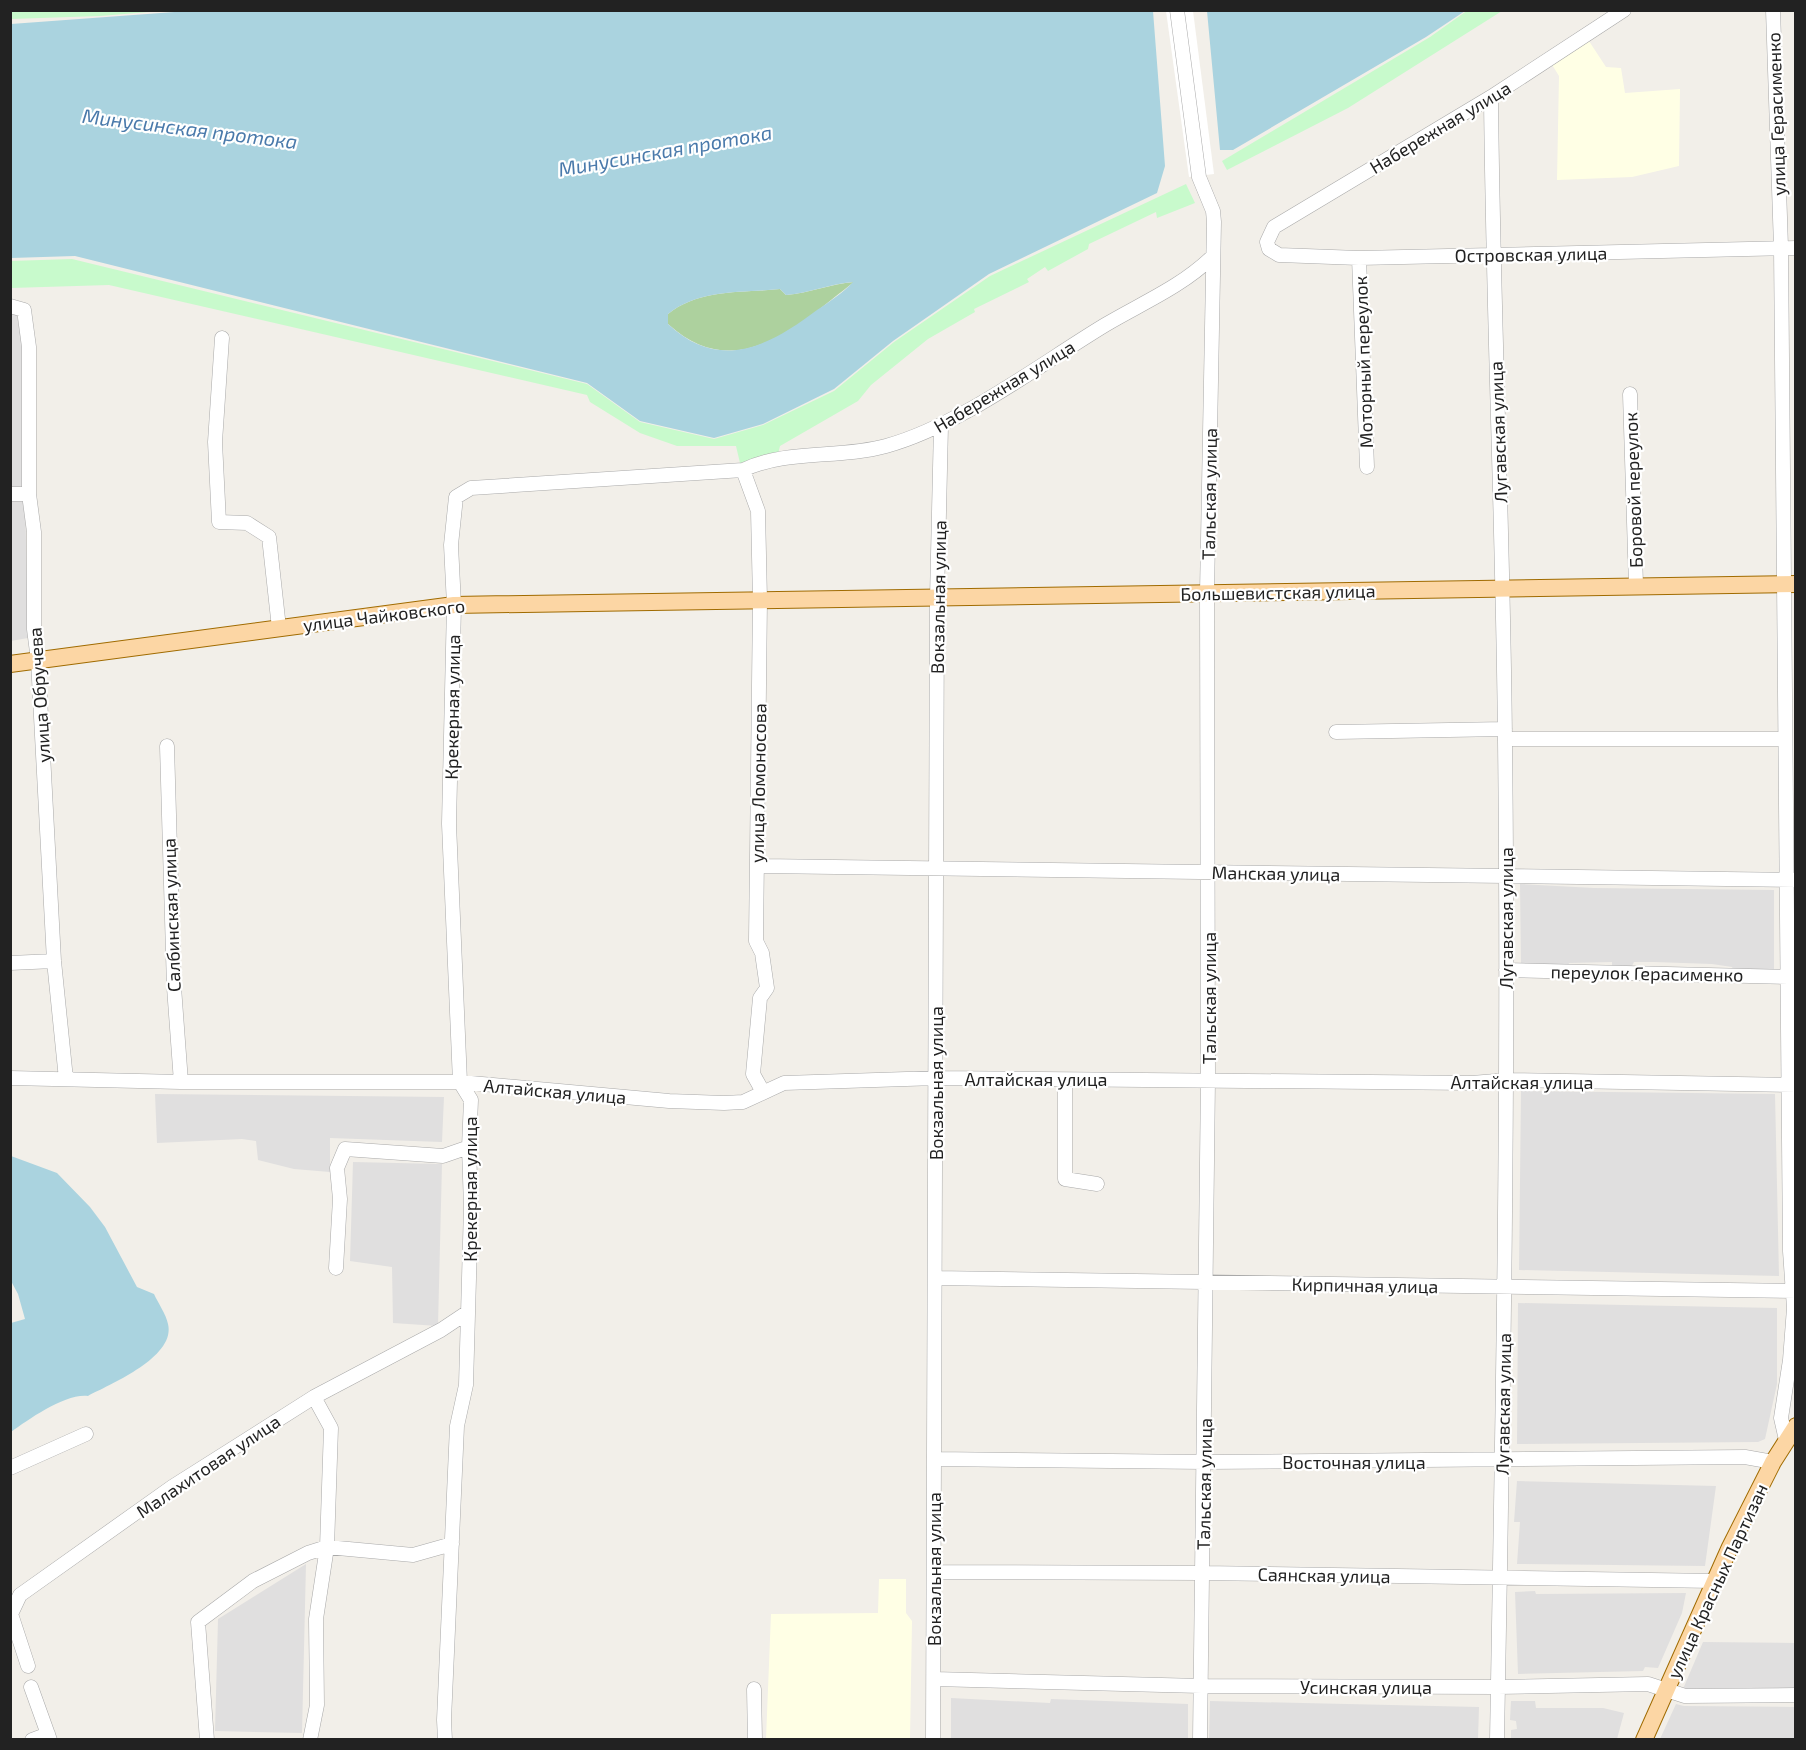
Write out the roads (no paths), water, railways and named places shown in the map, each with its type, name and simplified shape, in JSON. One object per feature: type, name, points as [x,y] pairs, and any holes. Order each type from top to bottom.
[{"type":"main road","name":"Большевистская улица","points":[[760,600],[1636,585],[1790,585]]},
{"type":"main road","name":"улица Чайковского","points":[[10,664],[454,605],[760,600]]},
{"type":"main road","name":"улица Красных Партизан","points":[[1644,1740],[1715,1581],[1773,1462],[1796,1426]]},
{"type":"street","name":"Тальская улица","points":[[1177,10],[1199,177],[1213,211],[1208,593],[1209,872],[1204,1284],[1205,1462],[1200,1740]]},
{"type":"street","name":"Набережная улица","points":[[1269,249],[1267,242],[1274,227],[1491,97],[1624,10]]},
{"type":"street","name":"улица Герасименко","points":[[1773,10],[1788,248],[1790,585],[1785,739],[1792,880],[1788,977],[1792,1085],[1794,1308],[1790,1360],[1781,1418],[1786,1440]]},
{"type":"street","name":"Лугавская улица","points":[[1491,97],[1492,255],[1503,589],[1508,1080],[1497,1740]]},
{"type":"street","name":"Островская улица","points":[[1269,249],[1279,255],[1359,258],[1788,248]]},
{"type":"street","name":"Набережная улица","points":[[456,497],[471,488],[743,470],[777,457],[812,456],[886,446],[941,426],[1108,324],[1192,276],[1212,257]]},
{"type":"street","name":"Моторный переулок","points":[[1359,258],[1367,467]]},
{"type":"street","points":[[1192,276],[1211,285]]},
{"type":"street","name":"улица Обручева","points":[[17,308],[30,347],[29,494],[34,532],[34,629],[38,660],[54,961],[66,1079]]},
{"type":"street","points":[[222,338],[215,442],[219,522],[247,523],[269,537],[279,628]]},
{"type":"street","name":"Боровой переулок","points":[[1630,394],[1636,585]]},
{"type":"street","name":"Вокзальная улица","points":[[933,1740],[937,598],[941,426]]},
{"type":"street","name":"улица Ломоносова","points":[[743,470],[758,511],[760,600],[756,941],[762,953],[767,988],[760,998],[753,1074],[763,1092]]},
{"type":"street","points":[[10,494],[29,494]]},
{"type":"street","name":"Крекерная улица","points":[[445,1740],[457,1426],[466,1385],[471,1207],[468,1148],[471,1100],[460,1082],[449,824],[454,605],[451,545],[456,497]]},
{"type":"street","points":[[1336,732],[1785,739]]},
{"type":"street","name":"Салбинская улица","points":[[167,746],[174,987],[182,1082]]},
{"type":"street","name":"Манская улица","points":[[757,866],[1792,880]]},
{"type":"street","points":[[10,963],[54,961]]},
{"type":"street","name":"переулок Герасименко","points":[[1506,970],[1788,977]]},
{"type":"street","name":"Алтайская улица","points":[[10,1078],[182,1082],[460,1082],[669,1101],[743,1102],[784,1083],[937,1078],[1472,1083],[1508,1080],[1792,1085]]},
{"type":"street","points":[[1065,1080],[1065,1179],[1096,1184]]},
{"type":"street","points":[[336,1268],[340,1199],[337,1168],[345,1149],[443,1156],[468,1148]]},
{"type":"street","name":"Кирпичная улица","points":[[935,1278],[1204,1284],[1794,1291]]},
{"type":"street","name":"Малахитовая улица","points":[[28,1666],[11,1614],[20,1595],[172,1487],[314,1397],[441,1330],[468,1312]]},
{"type":"street","points":[[310,1740],[317,1705],[316,1619],[327,1547],[331,1428],[314,1397]]},
{"type":"street","points":[[10,1468],[86,1434]]},
{"type":"street","name":"Восточная улица","points":[[935,1459],[1205,1462],[1745,1457],[1773,1462]]},
{"type":"street","points":[[207,1740],[198,1622],[253,1581],[308,1553],[327,1547],[413,1555],[452,1544]]},
{"type":"street","name":"Саянская улица","points":[[934,1572],[1202,1573],[1715,1581]]},
{"type":"street","name":"Усинская улица","points":[[934,1679],[1201,1686],[1498,1687],[1648,1684],[1685,1696],[1796,1695]]},
{"type":"street","points":[[31,1687],[49,1737],[32,1740]]},
{"type":"street","points":[[754,1689],[755,1740]]},
{"type":"water","points":[[1207,10],[1465,11],[1426,37],[1233,150],[1220,150]]},
{"type":"water","name":"Минусинская протока","points":[[188,11],[1153,11],[1165,166],[1157,193],[989,274],[893,341],[834,389],[763,424],[714,438],[640,421],[587,383],[75,256],[11,258],[11,24]],"holes":[[[853,282],[780,335],[743,349],[725,350],[706,347],[687,339],[668,324],[668,314],[680,306],[707,296],[780,289],[786,295]]]},
{"type":"water","points":[[11,1156],[57,1173],[90,1207],[105,1227],[137,1287],[154,1294],[168,1324],[168,1336],[152,1358],[126,1377],[88,1396],[79,1396],[59,1403],[37,1414],[11,1432],[11,1323],[25,1319],[18,1294],[11,1281]]}]
